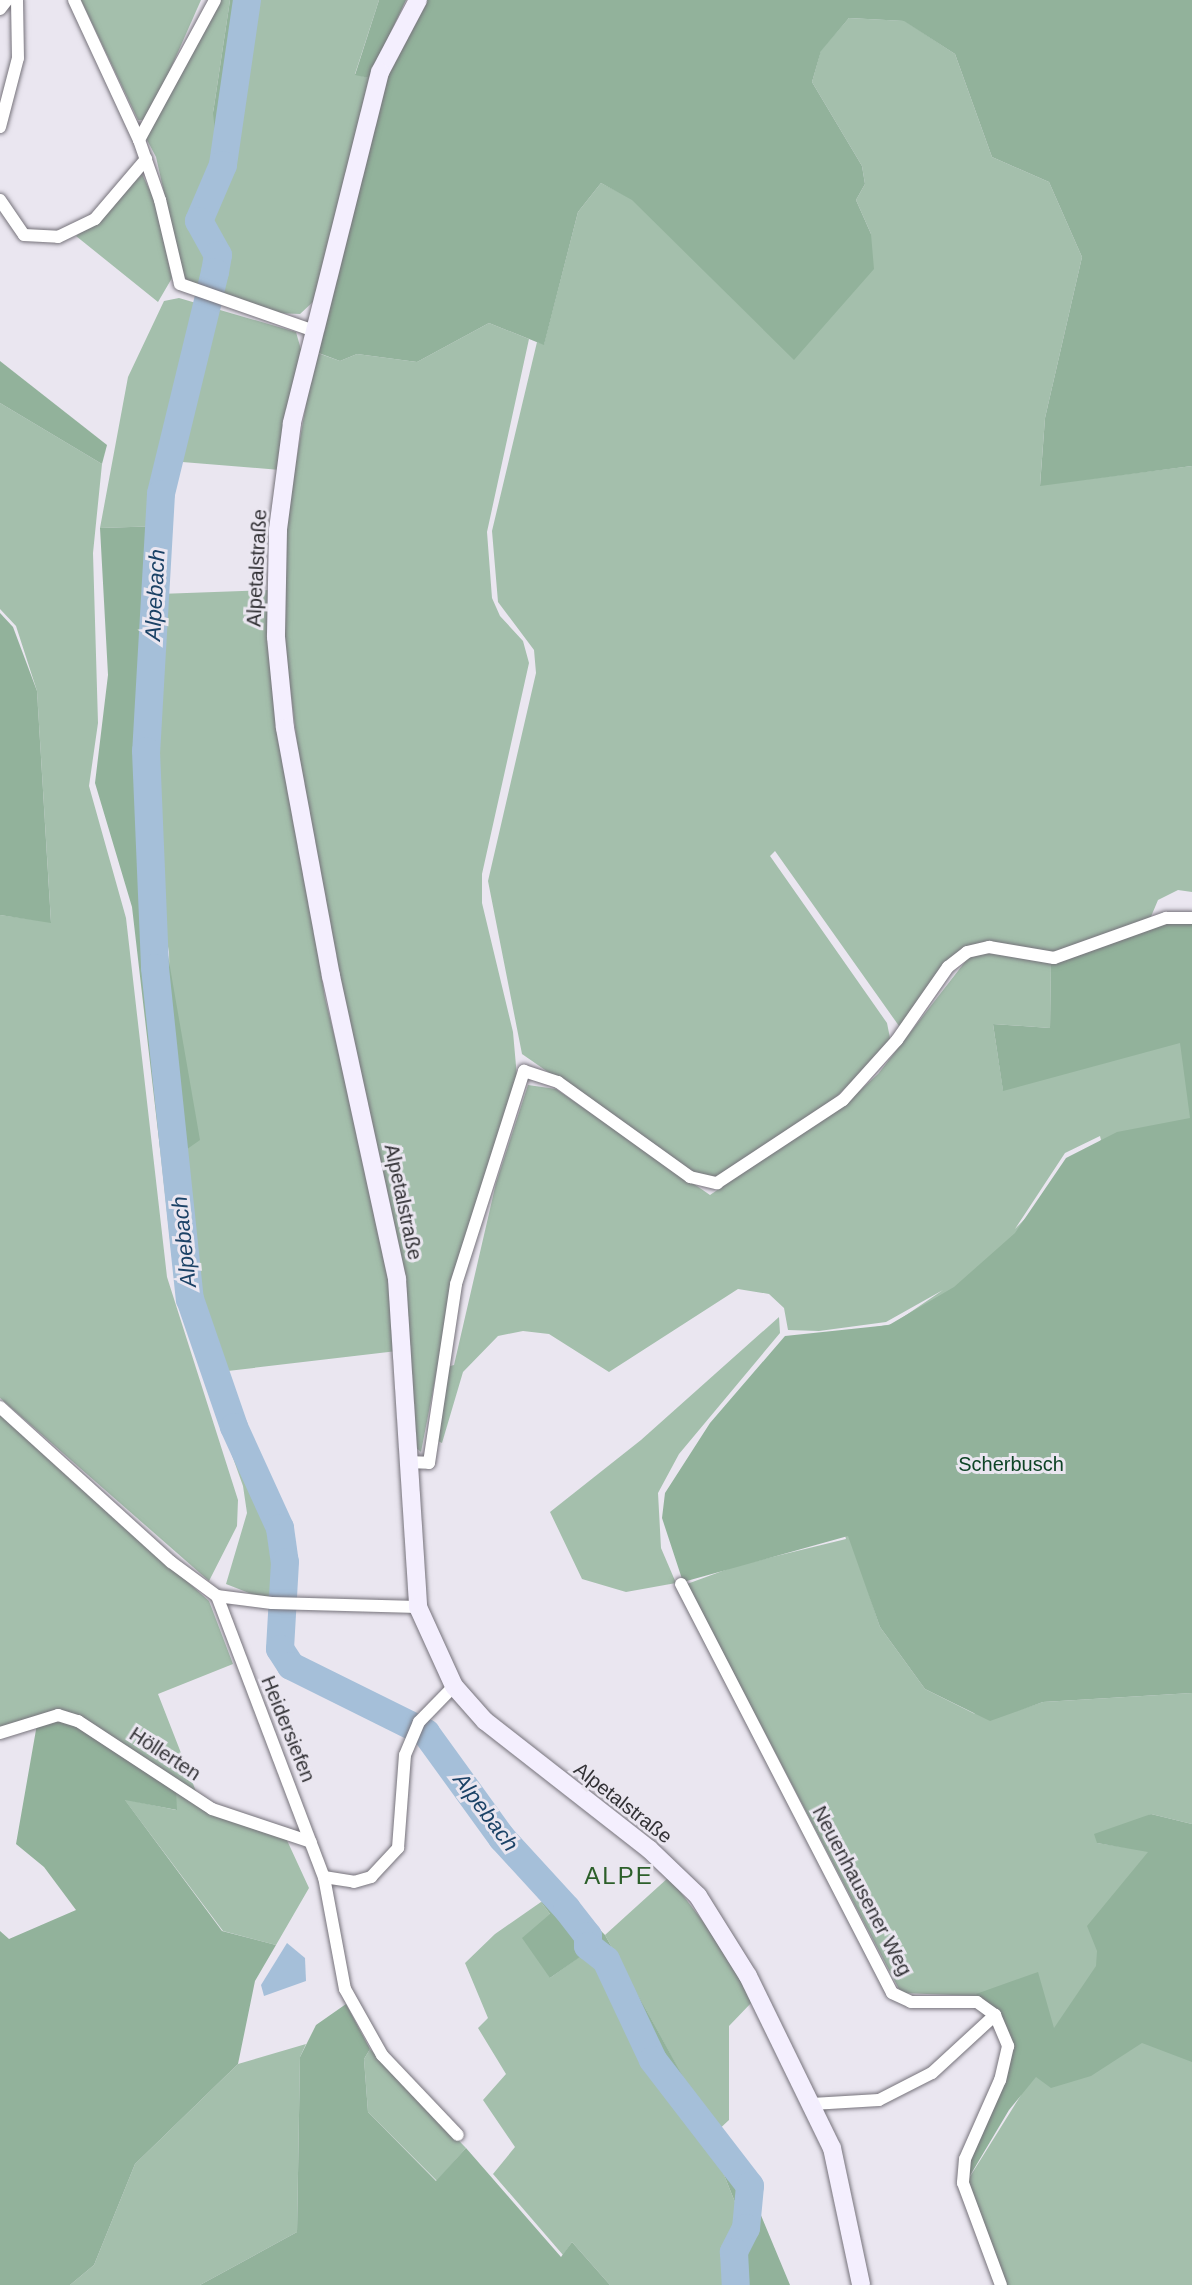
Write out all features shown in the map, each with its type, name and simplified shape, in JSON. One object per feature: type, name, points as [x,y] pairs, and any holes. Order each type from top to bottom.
[{"type":"main road","name":"Alpetalstraße","points":[[418,0],[380,72],[292,423],[278,530],[276,637],[285,728],[331,976],[397,1279],[406,1462],[418,1607],[454,1686],[518,1750],[638,1840],[698,1896],[748,1976],[812,2104],[844,2193],[861,2285]]},
{"type":"street","points":[[0,9],[7,0]]},
{"type":"street","points":[[0,127],[18,58],[17,0]]},
{"type":"street","points":[[74,0],[139,140],[180,284],[193,292],[314,331]]},
{"type":"street","points":[[139,140],[215,0]]},
{"type":"street","points":[[0,200],[24,235],[58,237],[95,219],[146,159]]},
{"type":"street","points":[[406,1462],[429,1463],[456,1284],[524,1071],[558,1082],[690,1177],[717,1183],[843,1100],[897,1040],[948,967],[967,952],[989,947],[1054,958],[1166,918],[1192,918]]},
{"type":"street","points":[[0,1407],[171,1562],[217,1596],[297,1605],[418,1607]]},
{"type":"street","name":"Neuenhausener Weg","points":[[681,1584],[892,1993],[911,2002],[977,2002],[995,2015]]},
{"type":"street","name":"Heidersiefen","points":[[217,1596],[324,1877],[345,1989],[382,2055],[458,2135]]},
{"type":"street","points":[[324,1877],[354,1882],[371,1877],[398,1848],[405,1755],[419,1722],[454,1686]]},
{"type":"street","name":"Höllerten","points":[[0,1733],[58,1715],[78,1721],[212,1809],[311,1842]]},
{"type":"street","points":[[812,2104],[822,2099],[879,2100],[932,2073],[995,2015],[1008,2046],[1000,2080],[965,2159],[963,2183],[1001,2285]]},
{"type":"green space","points":[[81,0],[201,0],[148,120],[138,120]]},
{"type":"green space","points":[[220,0],[230,0],[213,113],[259,0],[379,0],[355,74],[369,78],[314,301],[300,314],[275,313],[192,285],[183,276],[156,157],[146,138]]},
{"type":"green space","points":[[230,0],[259,0],[236,137],[216,141],[213,113]]},
{"type":"green space","points":[[379,0],[406,0],[369,78],[355,75]]},
{"type":"green space","points":[[426,0],[1192,0],[1192,466],[1040,486],[1045,418],[1082,257],[1049,182],[992,157],[955,54],[904,21],[849,18],[821,51],[812,82],[862,166],[865,184],[856,200],[871,234],[874,269],[794,360],[632,200],[601,183],[578,212],[544,345],[489,323],[417,362],[357,354],[340,361],[316,352],[383,85]]},
{"type":"green space","points":[[849,18],[905,21],[955,54],[992,157],[1049,182],[1082,257],[1045,418],[1040,485],[1192,466],[1192,892],[1178,890],[1158,900],[1150,919],[1063,954],[972,946],[899,1026],[775,851],[770,856],[887,1023],[891,1043],[826,1107],[714,1179],[701,1178],[522,1054],[488,881],[536,673],[534,650],[498,602],[492,531],[537,342],[544,344],[578,212],[601,183],[632,199],[794,359],[871,234],[856,200],[865,184],[862,166],[812,82],[821,50]]},
{"type":"green space","points":[[142,174],[154,199],[172,278],[158,302],[76,236],[105,215]]},
{"type":"green space","points":[[179,298],[296,332],[302,353],[280,470],[170,461],[161,526],[100,528],[128,377],[164,301]]},
{"type":"green space","points":[[489,323],[529,339],[487,532],[492,598],[500,616],[523,641],[529,663],[482,874],[482,903],[513,1032],[517,1077],[458,1262],[421,1452],[415,1447],[406,1293],[348,1029],[297,743],[285,645],[285,526],[315,352],[340,361],[357,354],[417,362]]},
{"type":"green space","points":[[0,361],[107,445],[102,464],[0,403]]},
{"type":"green space","points":[[0,403],[102,464],[93,553],[98,723],[89,786],[126,918],[167,1277],[238,1500],[237,1526],[209,1581],[0,1398],[0,915],[51,922],[37,691],[16,626],[0,609]]},
{"type":"green space","points":[[161,526],[149,723],[149,846],[200,1140],[173,1159],[160,1149],[132,907],[95,783],[108,675],[100,528]]},
{"type":"green space","points":[[270,590],[288,771],[325,998],[377,1208],[393,1292],[397,1351],[219,1372],[274,1521],[292,1588],[291,1597],[259,1597],[226,1584],[247,1513],[243,1486],[187,1329],[174,1276],[160,1149],[173,1159],[169,952],[149,846],[149,723],[159,594]]},
{"type":"green space","points":[[0,613],[13,627],[37,691],[51,923],[0,915]]},
{"type":"green space","name":"Scherbusch","points":[[1165,922],[1192,922],[1192,1693],[1043,1702],[990,1721],[925,1689],[880,1627],[848,1536],[683,1582],[662,1518],[665,1493],[710,1423],[785,1336],[889,1325],[954,1287],[1015,1233],[1066,1158],[1117,1132],[1190,1118],[1180,1043],[1003,1091],[993,1024],[1050,1028],[1051,963]]},
{"type":"green space","points":[[1192,922],[1192,1673],[1002,1702],[992,1719],[1043,1702],[1192,1693],[1192,1824],[1151,1814],[1097,1843],[1149,1851],[1192,1845],[1192,2285],[1005,2285],[966,2183],[1021,2095],[1038,1973],[979,1996],[901,1993],[687,1584],[736,1566],[846,1539],[789,1342],[893,1324],[943,1290],[886,1322],[819,1331],[788,1330],[784,1308],[769,1294],[738,1289],[609,1372],[549,1334],[523,1331],[498,1336],[463,1372],[442,1443],[438,1441],[447,1367],[454,1365],[496,1183],[528,1085],[556,1089],[710,1195],[845,1104],[878,1074],[968,958],[989,952],[1051,963],[1050,1028],[993,1024],[1003,1090]],"holes":[[[1100,1136],[1101,1140],[1015,1229],[1065,1153]],[[857,1558],[975,1714],[925,1689],[880,1627]]]},
{"type":"green space","points":[[779,1317],[780,1333],[679,1454],[658,1493],[661,1548],[676,1583],[626,1592],[582,1579],[550,1512],[641,1440]]},
{"type":"green space","points":[[0,1414],[209,1601],[233,1664],[158,1694],[197,1794],[91,1726],[0,1729]]},
{"type":"green space","points":[[58,1717],[75,1723],[176,1790],[177,1810],[125,1800],[222,1931],[276,1945],[255,1981],[238,2064],[135,2164],[94,2265],[70,2285],[0,2285],[0,1931],[9,1939],[76,1910],[44,1867],[16,1844],[37,1724]]},
{"type":"green space","points":[[176,1790],[285,1836],[309,1888],[276,1945],[223,1931],[124,1799],[176,1810]]},
{"type":"green space","points":[[1151,1814],[1192,1824],[1192,2062],[1142,2043],[1091,2076],[1051,2088],[1036,2077],[1009,2110],[965,2184],[969,2161],[1011,2046],[998,2012],[976,1994],[1038,1972],[1054,2028],[1096,1966],[1097,1951],[1087,1926],[1148,1852],[1097,1843],[1094,1834]]},
{"type":"green space","points":[[669,1877],[711,1932],[753,2001],[729,2026],[729,2120],[714,2134],[605,1935]]},
{"type":"green space","points":[[561,1890],[605,1935],[714,2133],[725,2142],[748,2184],[790,2285],[730,2285],[739,2212],[718,2160],[645,2050],[597,1945],[550,1978],[522,1938],[550,1914],[541,1902]]},
{"type":"green space","points":[[541,1902],[550,1914],[550,1978],[597,1944],[645,2050],[718,2160],[739,2212],[730,2285],[610,2285],[572,2242],[563,2255],[493,2174],[515,2147],[483,2100],[506,2074],[478,2028],[488,2018],[465,1963],[495,1934]]},
{"type":"green space","points":[[346,2004],[370,2049],[364,2059],[368,2112],[436,2181],[466,2148],[561,2257],[572,2242],[610,2285],[200,2285],[297,2232],[300,2057],[316,2025]]},
{"type":"green space","points":[[306,2044],[300,2057],[297,2232],[200,2285],[70,2285],[94,2265],[135,2164],[238,2064]]},
{"type":"green space","points":[[370,2049],[466,2148],[437,2181],[368,2112],[364,2059]]},
{"type":"water","points":[[287,1943],[305,1958],[306,1981],[264,1996],[261,1985]]},
{"type":"waterway","name":"Alpebach","points":[[247,0],[223,165],[199,221],[218,255],[161,494],[146,751],[155,968],[190,1299],[234,1427],[280,1528],[285,1562],[280,1649],[291,1666],[426,1733],[502,1838],[567,1909],[588,1936],[588,1946],[606,1960],[653,2060],[750,2186],[746,2228],[734,2252],[736,2285]]},
{"type":"district","name":"ALPE","points":[[619,1876]]}]
